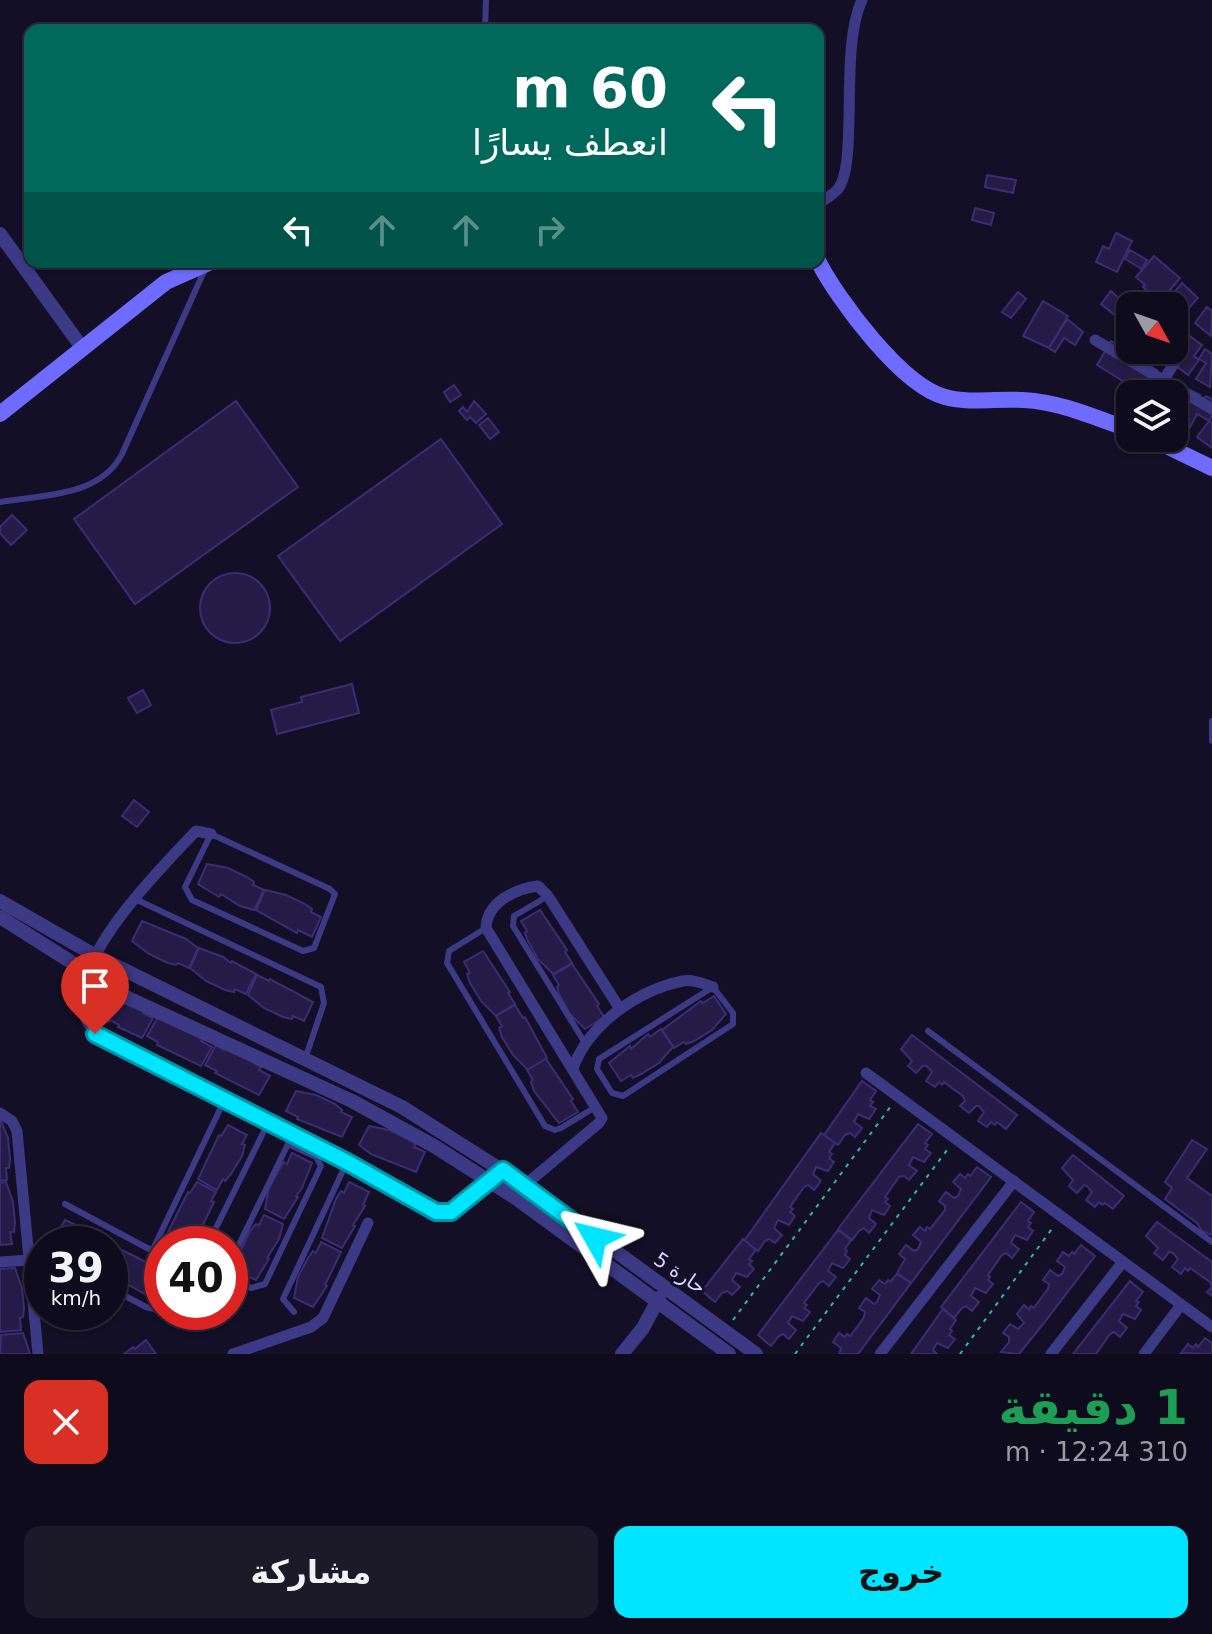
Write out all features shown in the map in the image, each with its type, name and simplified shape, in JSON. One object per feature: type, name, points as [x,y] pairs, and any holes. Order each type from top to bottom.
[{"type":"main road","points":[[0,414],[166,282],[198,268]]},
{"type":"main road","points":[[823,268],[864,327],[919,386],[958,399],[1043,402],[1116,425]]},
{"type":"main road","points":[[1179,452],[1212,468]]},
{"type":"street","points":[[824,200],[837,190],[842,181],[847,149],[851,42],[862,0]]},
{"type":"street","points":[[0,234],[24,267]]},
{"type":"street","points":[[25,268],[83,349]]},
{"type":"street","points":[[1095,340],[1212,409]]},
{"type":"street","points":[[1164,379],[1174,364]]},
{"type":"street","points":[[211,834],[196,831],[133,898],[96,956],[87,974],[82,1006],[95,1034],[268,1123],[290,1139],[347,1162],[442,1214],[451,1212],[503,1170]]},
{"type":"street","points":[[525,1185],[599,1123],[601,1113],[486,928],[492,909],[524,888],[538,886],[548,896],[620,1009]]},
{"type":"street","name":"حارة 5","points":[[0,901],[96,956],[402,1107],[525,1185],[756,1354]]},
{"type":"street","name":"حارة 5","points":[[0,917],[87,974],[142,1005],[352,1101],[490,1182],[729,1354]]},
{"type":"street","points":[[573,1068],[585,1043],[620,1009],[638,997],[685,980],[713,987]]},
{"type":"street","points":[[866,1073],[1212,1327]]},
{"type":"street","points":[[0,1113],[12,1121],[17,1131],[27,1226]]},
{"type":"street","points":[[880,1354],[1014,1181]]},
{"type":"street","points":[[233,1354],[311,1327],[323,1318],[368,1223]]},
{"type":"street","points":[[0,1262],[24,1260]]},
{"type":"street","points":[[1051,1354],[1122,1263]]},
{"type":"street","points":[[622,1354],[643,1328],[667,1288]]},
{"type":"street","points":[[643,1328],[669,1312],[682,1298]]},
{"type":"street","points":[[1144,1354],[1181,1305]]},
{"type":"street","points":[[36,1330],[38,1354]]},
{"type":"lane","points":[[485,24],[486,0]]},
{"type":"lane","points":[[0,502],[84,488],[113,469],[208,268]]},
{"type":"lane","points":[[1212,721],[1212,741]]},
{"type":"lane","points":[[211,834],[335,894],[314,948],[303,951],[192,900],[185,887],[211,834]]},
{"type":"lane","points":[[548,896],[514,916],[513,926],[585,1043]]},
{"type":"lane","points":[[133,898],[321,987],[324,1003],[305,1060]]},
{"type":"lane","points":[[486,928],[449,951],[447,963],[545,1126],[561,1128],[597,1106]]},
{"type":"lane","points":[[713,987],[733,1013],[733,1024],[623,1096],[612,1093],[597,1069],[599,1059],[713,987]]},
{"type":"lane","points":[[928,1031],[1212,1242]]},
{"type":"lane","points":[[164,1226],[224,1101]]},
{"type":"lane","points":[[217,1226],[268,1123]]},
{"type":"lane","points":[[248,1226],[290,1139],[316,1157],[321,1166],[265,1284],[248,1287]]},
{"type":"lane","points":[[294,1312],[283,1299],[347,1162]]},
{"type":"lane","points":[[65,1204],[144,1247]]},
{"type":"path","points":[[726,1330],[898,1096]]},
{"type":"path","points":[[795,1354],[955,1139]]},
{"type":"path","points":[[960,1354],[1061,1217]]},
{"type":"building","points":[[987,175],[1016,180],[1013,193],[985,187]]},
{"type":"building","points":[[975,208],[994,213],[991,225],[972,220]]},
{"type":"building","points":[[1116,233],[1132,241],[1117,272],[1096,262],[1103,246],[1109,249]]},
{"type":"building","points":[[1130,250],[1147,260],[1142,269],[1125,259]]},
{"type":"building","points":[[1154,256],[1180,278],[1168,292],[1149,292],[1136,277]]},
{"type":"building","points":[[1182,283],[1198,298],[1188,309],[1188,292],[1174,292]]},
{"type":"building","points":[[1111,291],[1116,296],[1116,316],[1101,304]]},
{"type":"building","points":[[1018,292],[1026,299],[1011,318],[1002,312]]},
{"type":"building","points":[[1043,301],[1068,316],[1049,348],[1023,336]]},
{"type":"building","points":[[1207,307],[1212,311],[1211,336],[1195,323]]},
{"type":"building","points":[[1067,319],[1083,332],[1075,345],[1064,338],[1055,352],[1049,348]]},
{"type":"building","points":[[1188,335],[1202,345],[1194,356],[1199,360],[1188,375],[1174,364],[1188,364]]},
{"type":"building","points":[[1111,341],[1116,344],[1116,364],[1147,364],[1157,370],[1150,380],[1121,380],[1097,365]]},
{"type":"building","points":[[1205,349],[1212,354],[1210,387],[1196,379],[1206,363],[1199,359]]},
{"type":"building","points":[[454,385],[461,395],[450,402],[444,392]]},
{"type":"building","points":[[1188,389],[1200,395],[1196,401],[1201,404],[1206,396],[1212,399],[1209,421],[1197,414],[1188,431]]},
{"type":"building","points":[[236,401],[298,487],[135,604],[74,519]]},
{"type":"building","points":[[474,401],[486,414],[476,423],[470,417],[467,420],[459,411],[463,407],[467,412]]},
{"type":"building","points":[[488,418],[499,432],[490,439],[479,425]]},
{"type":"building","points":[[1209,421],[1212,423],[1212,448],[1197,437]]},
{"type":"building","points":[[441,439],[502,524],[340,641],[278,556]]},
{"type":"building","points":[[12,515],[27,530],[11,545],[0,533],[0,527]]},
{"type":"building","points":[[228,573],[242,573],[264,588],[270,608],[268,621],[260,633],[242,643],[228,643],[206,628],[200,615],[200,601],[215,579]]},
{"type":"building","points":[[352,684],[359,713],[277,734],[271,710],[302,702],[301,697]]},
{"type":"building","points":[[143,690],[151,705],[137,713],[128,698]]},
{"type":"building","points":[[134,800],[149,812],[137,827],[122,816]]},
{"type":"building","points":[[207,864],[228,868],[264,890],[254,910],[240,906],[221,894],[219,897],[198,884]]},
{"type":"building","points":[[265,890],[305,904],[312,909],[311,912],[321,917],[312,937],[298,930],[297,933],[256,910]]},
{"type":"building","points":[[540,910],[567,950],[565,952],[572,963],[553,974],[538,959],[521,921]]},
{"type":"building","points":[[142,921],[186,939],[198,948],[189,968],[149,954],[132,941]]},
{"type":"building","points":[[199,948],[256,974],[246,994],[235,989],[234,992],[225,990],[206,981],[190,968]]},
{"type":"building","points":[[483,951],[515,1004],[496,1016],[481,1001],[470,983],[467,974],[470,973],[464,962]]},
{"type":"building","points":[[572,964],[599,1004],[597,1006],[604,1017],[585,1029],[570,1014],[553,975]]},
{"type":"building","points":[[257,975],[313,1002],[304,1021],[293,1016],[292,1019],[283,1017],[264,1008],[248,995]]},
{"type":"building","points":[[99,988],[145,1010],[143,1013],[153,1018],[142,1038],[109,1022],[89,1007]]},
{"type":"building","points":[[714,996],[726,1014],[712,1030],[674,1048],[662,1030],[701,1001],[703,1003]]},
{"type":"building","points":[[515,1005],[547,1058],[528,1070],[513,1055],[502,1037],[499,1028],[502,1026],[496,1016]]},
{"type":"building","points":[[158,1017],[203,1039],[201,1041],[212,1047],[201,1066],[157,1045],[158,1042],[147,1036]]},
{"type":"building","points":[[661,1029],[673,1047],[659,1063],[633,1078],[631,1075],[621,1081],[609,1063],[648,1034],[650,1037]]},
{"type":"building","points":[[912,1035],[1017,1115],[1006,1129],[997,1122],[995,1125],[991,1122],[987,1127],[978,1121],[984,1112],[979,1106],[969,1113],[960,1106],[965,1101],[963,1096],[944,1082],[942,1085],[939,1082],[935,1087],[926,1081],[932,1072],[927,1066],[916,1073],[908,1066],[912,1061],[901,1049]]},
{"type":"building","points":[[216,1045],[224,1050],[226,1047],[261,1067],[259,1070],[270,1076],[259,1095],[205,1065]]},
{"type":"building","points":[[546,1059],[573,1099],[571,1101],[578,1112],[559,1123],[534,1091],[533,1080],[527,1070]]},
{"type":"building","points":[[862,1081],[876,1091],[870,1106],[876,1109],[869,1119],[858,1114],[854,1122],[862,1128],[855,1137],[850,1133],[845,1135],[838,1145],[824,1135]]},
{"type":"building","points":[[296,1091],[316,1095],[352,1117],[342,1137],[297,1119],[286,1111]]},
{"type":"building","points":[[0,1118],[8,1138],[10,1159],[9,1168],[6,1168],[7,1180],[0,1181]]},
{"type":"building","points":[[918,1124],[932,1134],[925,1143],[928,1145],[925,1149],[931,1153],[924,1162],[913,1157],[909,1165],[917,1171],[909,1180],[899,1177],[885,1197],[888,1199],[885,1202],[890,1206],[884,1215],[872,1210],[869,1218],[876,1224],[869,1233],[864,1228],[859,1231],[852,1240],[838,1229]]},
{"type":"building","points":[[228,1125],[247,1135],[242,1144],[245,1145],[242,1156],[217,1190],[198,1179],[219,1135]]},
{"type":"building","points":[[369,1126],[389,1130],[425,1152],[416,1172],[371,1154],[359,1145]]},
{"type":"building","points":[[821,1133],[835,1143],[829,1152],[832,1154],[829,1158],[834,1162],[828,1171],[816,1167],[813,1174],[821,1181],[814,1190],[808,1185],[804,1187],[790,1207],[793,1209],[790,1212],[795,1216],[789,1225],[778,1220],[774,1228],[782,1235],[775,1243],[769,1239],[765,1241],[758,1251],[744,1241]]},
{"type":"building","points":[[1192,1140],[1207,1149],[1187,1178],[1212,1196],[1212,1235],[1202,1231],[1197,1223],[1165,1199],[1172,1188],[1165,1182]]},
{"type":"building","points":[[292,1153],[312,1163],[298,1197],[284,1219],[265,1209],[269,1188]]},
{"type":"building","points":[[1073,1155],[1124,1196],[1113,1209],[1099,1202],[1095,1207],[1086,1200],[1092,1192],[1087,1186],[1084,1185],[1077,1193],[1069,1186],[1073,1180],[1062,1168]]},
{"type":"building","points":[[977,1167],[991,1177],[911,1283],[897,1273],[905,1259],[899,1254],[906,1245],[914,1251],[918,1249],[921,1242],[913,1235],[920,1227],[925,1231],[927,1227],[930,1229],[945,1210],[939,1201],[946,1192],[954,1198],[958,1196],[961,1189],[953,1182],[960,1174],[965,1178],[968,1174],[970,1176]]},
{"type":"building","points":[[6,1182],[13,1202],[15,1223],[14,1232],[10,1232],[12,1244],[0,1245],[0,1183]]},
{"type":"building","points":[[197,1182],[216,1192],[202,1226],[171,1226],[188,1192]]},
{"type":"building","points":[[349,1182],[369,1192],[365,1206],[342,1248],[322,1238],[336,1199],[341,1191],[344,1193]]},
{"type":"building","points":[[1021,1202],[1034,1212],[1028,1221],[1031,1223],[1028,1227],[1033,1231],[1027,1240],[1015,1235],[1011,1243],[1019,1249],[1012,1258],[1006,1253],[1002,1255],[988,1275],[988,1280],[993,1284],[986,1293],[975,1288],[971,1296],[979,1302],[972,1311],[966,1306],[954,1318],[941,1307]]},
{"type":"building","points":[[264,1215],[283,1224],[279,1239],[256,1280],[248,1276],[248,1235],[256,1224],[259,1225]]},
{"type":"building","points":[[65,1220],[78,1226],[62,1226]]},
{"type":"building","points":[[1157,1222],[1212,1262],[1212,1287],[1210,1282],[1190,1268],[1188,1271],[1185,1268],[1181,1274],[1172,1267],[1178,1259],[1173,1253],[1169,1252],[1163,1260],[1154,1253],[1158,1248],[1146,1236]]},
{"type":"building","points":[[838,1230],[851,1240],[845,1249],[845,1255],[850,1259],[843,1268],[832,1263],[828,1271],[836,1277],[829,1286],[823,1281],[819,1283],[804,1303],[807,1305],[804,1308],[810,1312],[803,1321],[792,1316],[788,1323],[796,1330],[789,1339],[783,1334],[771,1346],[758,1335]]},
{"type":"building","points":[[743,1239],[756,1250],[749,1259],[754,1269],[747,1277],[736,1273],[732,1280],[740,1287],[732,1295],[727,1291],[722,1293],[715,1302],[702,1291]]},
{"type":"building","points":[[321,1242],[341,1252],[327,1286],[313,1307],[294,1298],[298,1277]]},
{"type":"building","points":[[1081,1245],[1095,1256],[1019,1354],[1001,1352],[1009,1342],[1009,1337],[1003,1333],[1010,1324],[1018,1329],[1024,1323],[1017,1314],[1024,1305],[1034,1308],[1048,1289],[1049,1284],[1043,1280],[1050,1270],[1058,1276],[1062,1274],[1065,1267],[1057,1261],[1063,1252],[1069,1256]]},
{"type":"building","points":[[128,1253],[144,1261],[144,1293],[128,1285]]},
{"type":"building","points":[[15,1268],[22,1288],[24,1308],[23,1317],[20,1318],[21,1330],[0,1332],[0,1269]]},
{"type":"building","points":[[897,1274],[911,1283],[858,1354],[839,1354],[841,1348],[833,1342],[839,1333],[850,1336],[864,1317],[865,1312],[859,1308],[866,1298],[874,1304],[877,1302],[880,1295],[872,1289],[879,1280],[885,1284]]},
{"type":"building","points":[[1130,1281],[1143,1292],[1136,1301],[1139,1302],[1136,1306],[1141,1310],[1135,1319],[1123,1314],[1119,1321],[1127,1328],[1120,1337],[1114,1332],[1110,1334],[1096,1354],[1073,1354]]},
{"type":"building","points":[[943,1309],[956,1320],[949,1335],[955,1339],[948,1348],[937,1343],[933,1350],[937,1354],[911,1354]]},
{"type":"building","points":[[23,1333],[30,1354],[0,1354],[1,1335]]},
{"type":"building","points":[[1205,1338],[1212,1343],[1212,1354],[1181,1353],[1188,1344],[1198,1347]]},
{"type":"building","points":[[146,1340],[156,1354],[124,1354],[133,1347],[135,1349]]},
{"type":"route","points":[[95,1034],[347,1162],[436,1212],[451,1212],[503,1170],[595,1238]]}]
